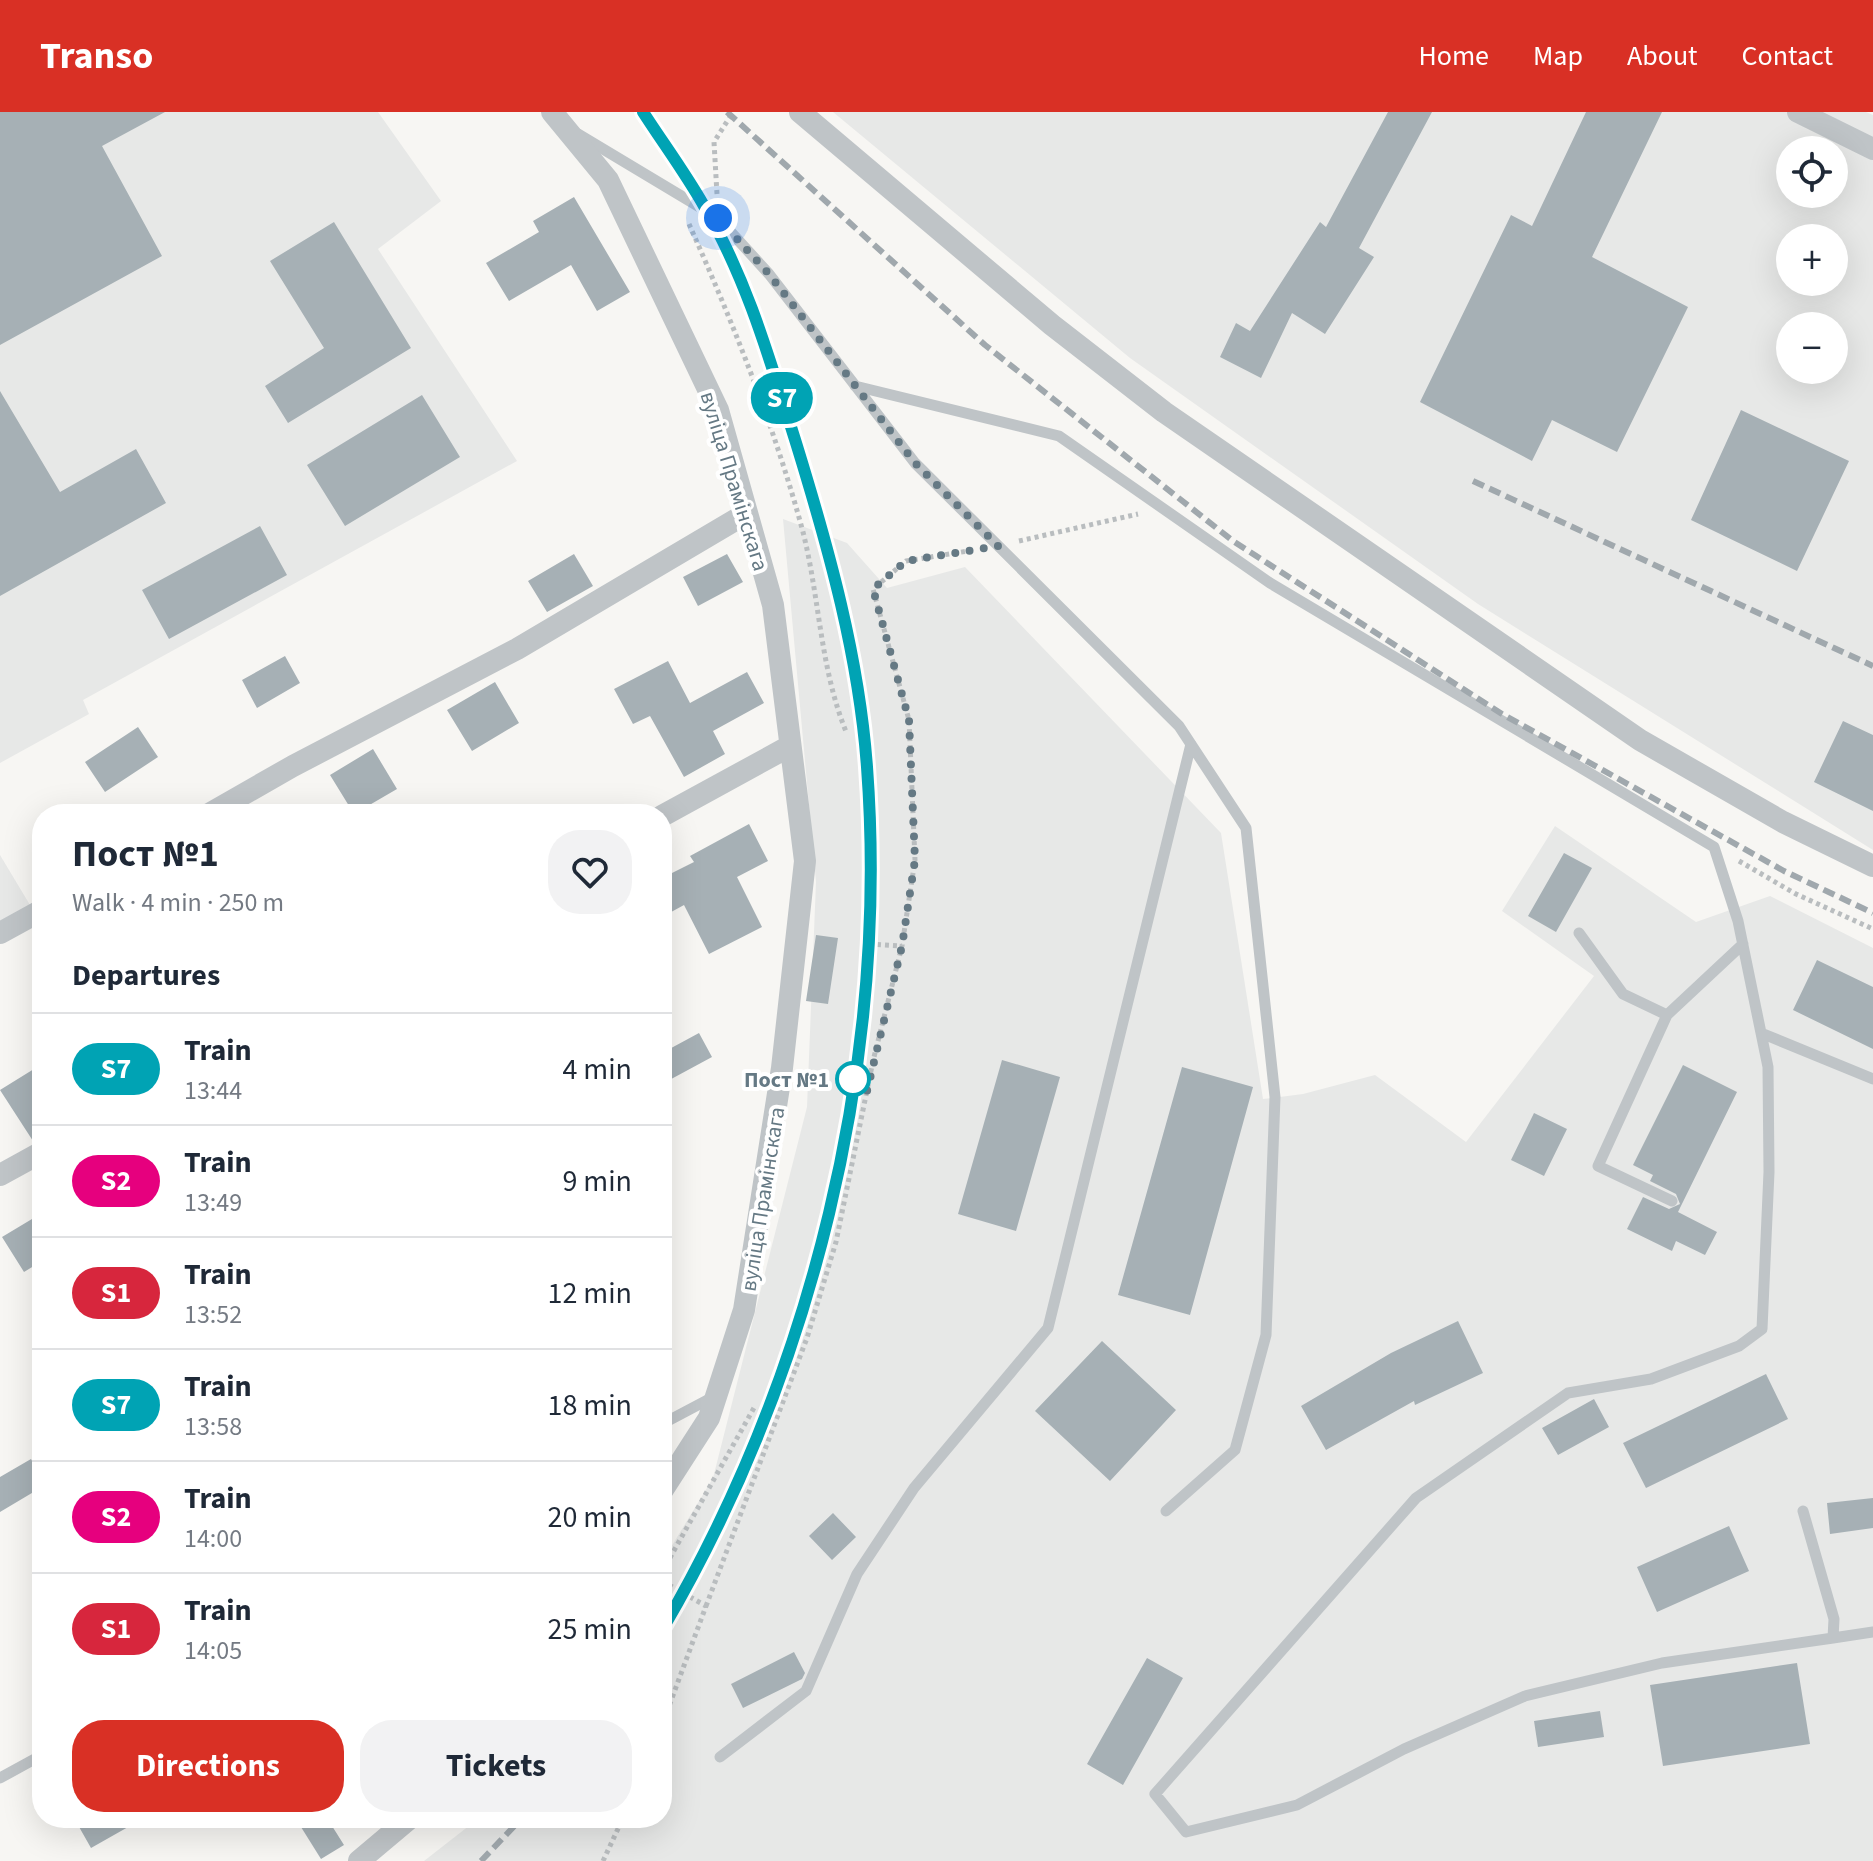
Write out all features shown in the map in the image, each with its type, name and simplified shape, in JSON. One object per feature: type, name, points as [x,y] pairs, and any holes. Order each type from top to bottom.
[{"type":"street","points":[[800,112],[1041,316],[1164,412],[1640,740],[1783,822],[1873,866]]},
{"type":"street","points":[[1798,112],[1873,149]]},
{"type":"street","name":"вуліца Прамінскага","points":[[558,119],[608,180],[718,410],[773,605],[805,861],[782,1068],[744,1310],[709,1418],[672,1475]]},
{"type":"street","points":[[226,804],[517,649],[747,513]]},
{"type":"street","points":[[672,811],[790,746]]},
{"type":"street","points":[[0,933],[32,915]]},
{"type":"street","points":[[0,1175],[32,1157]]},
{"type":"street","points":[[359,1861],[398,1828]]},
{"type":"lane","points":[[558,119],[718,218],[769,274],[915,463],[1179,726],[1246,828],[1275,1097],[1266,1335],[1235,1450],[1166,1511]]},
{"type":"lane","points":[[855,386],[1059,436],[1375,652],[1693,841],[1714,847],[1743,944],[1768,1067],[1769,1172],[1762,1329],[1739,1346],[1651,1379],[1568,1393],[1416,1498],[1155,1794],[1186,1832],[1297,1805],[1404,1749],[1525,1696],[1662,1663],[1873,1632]]},
{"type":"lane","points":[[720,1757],[806,1691],[857,1574],[905,1500],[1048,1328],[1191,744]]},
{"type":"lane","points":[[1579,933],[1623,994],[1667,1015]]},
{"type":"lane","points":[[1672,1201],[1598,1166],[1667,1015],[1743,944]]},
{"type":"lane","points":[[1761,1033],[1873,1079]]},
{"type":"lane","points":[[672,1419],[716,1396]]},
{"type":"lane","points":[[1803,1511],[1834,1619],[1833,1638]]},
{"type":"lane","points":[[0,1778],[32,1760]]},
{"type":"path","points":[[718,218],[714,142],[733,112]]},
{"type":"path","points":[[674,190],[774,440],[803,534],[833,699],[847,734]]},
{"type":"path","points":[[672,1698],[807,1338],[836,1242],[873,1061],[902,946],[915,860],[909,720],[873,589],[906,561],[998,546],[1162,508]]},
{"type":"path","points":[[1714,847],[1796,894],[1873,929]]},
{"type":"path","points":[[869,944],[902,946]]},
{"type":"path","points":[[672,1554],[755,1406]]},
{"type":"path","points":[[672,1587],[706,1606]]},
{"type":"path","points":[[603,1861],[618,1828]]},
{"type":"shaded area","points":[[0,112],[378,112],[441,201],[378,249],[517,461],[83,700],[89,714],[0,763]]},
{"type":"shaded area","points":[[833,112],[1866,112],[1873,115],[1873,850],[1478,604],[1130,358]]},
{"type":"shaded area","points":[[783,519],[847,543],[887,588],[965,567],[1221,833],[1263,1099],[1303,1094],[1375,1075],[1466,1142],[1594,976],[1502,911],[1555,826],[1696,922],[1770,896],[1873,948],[1873,1861],[424,1861],[466,1828],[672,1828],[672,1546],[713,1478],[807,1107],[816,882]]},
{"type":"shaded area","points":[[0,855],[32,911],[0,928]]},
{"type":"building","points":[[0,112],[165,112],[102,146],[162,256],[0,345]]},
{"type":"building","points":[[1388,112],[1432,112],[1359,248],[1374,257],[1325,334],[1292,313],[1261,378],[1220,357],[1236,323],[1250,331],[1320,222],[1326,227]]},
{"type":"building","points":[[1586,112],[1662,112],[1592,257],[1688,307],[1617,452],[1552,420],[1532,461],[1420,402],[1511,215],[1532,226]]},
{"type":"building","points":[[574,197],[630,292],[597,311],[571,265],[509,301],[486,263],[539,232],[533,221]]},
{"type":"building","points":[[334,222],[411,348],[288,423],[265,386],[324,348],[270,261]]},
{"type":"building","points":[[0,391],[60,492],[136,449],[166,503],[0,596]]},
{"type":"building","points":[[422,395],[460,457],[345,526],[307,465]]},
{"type":"building","points":[[1741,410],[1849,461],[1797,571],[1691,520]]},
{"type":"building","points":[[260,526],[287,575],[169,639],[142,590]]},
{"type":"building","points":[[574,554],[593,586],[547,612],[528,581]]},
{"type":"building","points":[[727,554],[743,582],[698,606],[683,577]]},
{"type":"building","points":[[285,656],[300,683],[257,708],[242,680]]},
{"type":"building","points":[[668,661],[690,703],[747,672],[764,703],[713,731],[725,754],[684,777],[650,716],[633,724],[614,689]]},
{"type":"building","points":[[495,682],[519,723],[472,751],[447,710]]},
{"type":"building","points":[[1843,721],[1873,735],[1873,811],[1814,782]]},
{"type":"building","points":[[138,727],[158,757],[105,792],[85,762]]},
{"type":"building","points":[[373,749],[397,789],[371,804],[348,804],[330,775]]},
{"type":"building","points":[[749,824],[768,861],[737,877],[762,927],[709,954],[684,905],[672,912],[672,873],[694,862],[690,856]]},
{"type":"building","points":[[1564,853],[1592,868],[1556,932],[1528,916]]},
{"type":"building","points":[[816,935],[838,938],[828,1004],[806,1001]]},
{"type":"building","points":[[1817,960],[1873,987],[1873,1049],[1793,1010]]},
{"type":"building","points":[[699,1033],[712,1057],[672,1079],[672,1048]]},
{"type":"building","points":[[1002,1060],[1060,1077],[1016,1231],[958,1214]]},
{"type":"building","points":[[1683,1065],[1737,1092],[1678,1212],[1717,1232],[1705,1255],[1676,1241],[1672,1251],[1627,1229],[1643,1197],[1669,1209],[1680,1204],[1676,1194],[1650,1181],[1653,1175],[1633,1165]]},
{"type":"building","points":[[1182,1067],[1253,1087],[1190,1315],[1118,1295]]},
{"type":"building","points":[[32,1070],[32,1139],[0,1090]]},
{"type":"building","points":[[1534,1113],[1567,1129],[1544,1176],[1511,1160]]},
{"type":"building","points":[[32,1219],[32,1267],[24,1272],[2,1237]]},
{"type":"building","points":[[1458,1321],[1483,1373],[1415,1405],[1414,1401],[1326,1450],[1301,1406],[1391,1353]]},
{"type":"building","points":[[1102,1341],[1176,1410],[1110,1481],[1035,1411]]},
{"type":"building","points":[[1766,1374],[1788,1419],[1646,1488],[1623,1443]]},
{"type":"building","points":[[1594,1399],[1609,1427],[1558,1455],[1542,1428]]},
{"type":"building","points":[[32,1461],[32,1493],[0,1512],[0,1477]]},
{"type":"building","points":[[1873,1498],[1873,1528],[1830,1534],[1827,1503]]},
{"type":"building","points":[[833,1513],[856,1537],[832,1560],[809,1536]]},
{"type":"building","points":[[1729,1526],[1749,1571],[1657,1612],[1637,1567]]},
{"type":"building","points":[[794,1652],[805,1673],[802,1679],[743,1708],[731,1684]]},
{"type":"building","points":[[1147,1658],[1183,1678],[1123,1785],[1087,1764]]},
{"type":"building","points":[[1797,1663],[1810,1744],[1663,1766],[1650,1685]]},
{"type":"building","points":[[1600,1711],[1604,1737],[1538,1747],[1534,1721]]},
{"type":"building","points":[[80,1828],[126,1828],[91,1848]]},
{"type":"building","points":[[302,1828],[333,1828],[344,1845],[321,1859]]},
{"type":"railway","points":[[643,112],[705,210],[733,262],[756,315],[780,388],[823,536],[851,651],[867,767],[871,879],[865,991],[851,1103],[829,1214],[798,1322],[760,1428],[714,1531],[672,1611]]},
{"type":"railway","points":[[727,112],[985,345],[1233,541],[1502,714],[1784,871],[1873,913]]},
{"type":"railway","points":[[1473,481],[1873,666]]},
{"type":"railway","points":[[481,1861],[512,1828]]},
{"type":"train","name":"S7","points":[[643,112],[705,208],[756,314],[812,496],[848,630],[867,763],[872,863],[869,944],[859,1041],[847,1120],[818,1258],[773,1393],[735,1493],[672,1612]]},
{"type":"place","name":"Пост №1","points":[[853,1079]]},
{"type":"route","points":[[718,218],[769,274],[915,463],[998,546],[906,561],[873,589],[909,720],[915,860],[902,946],[867,1091],[853,1079]]}]
